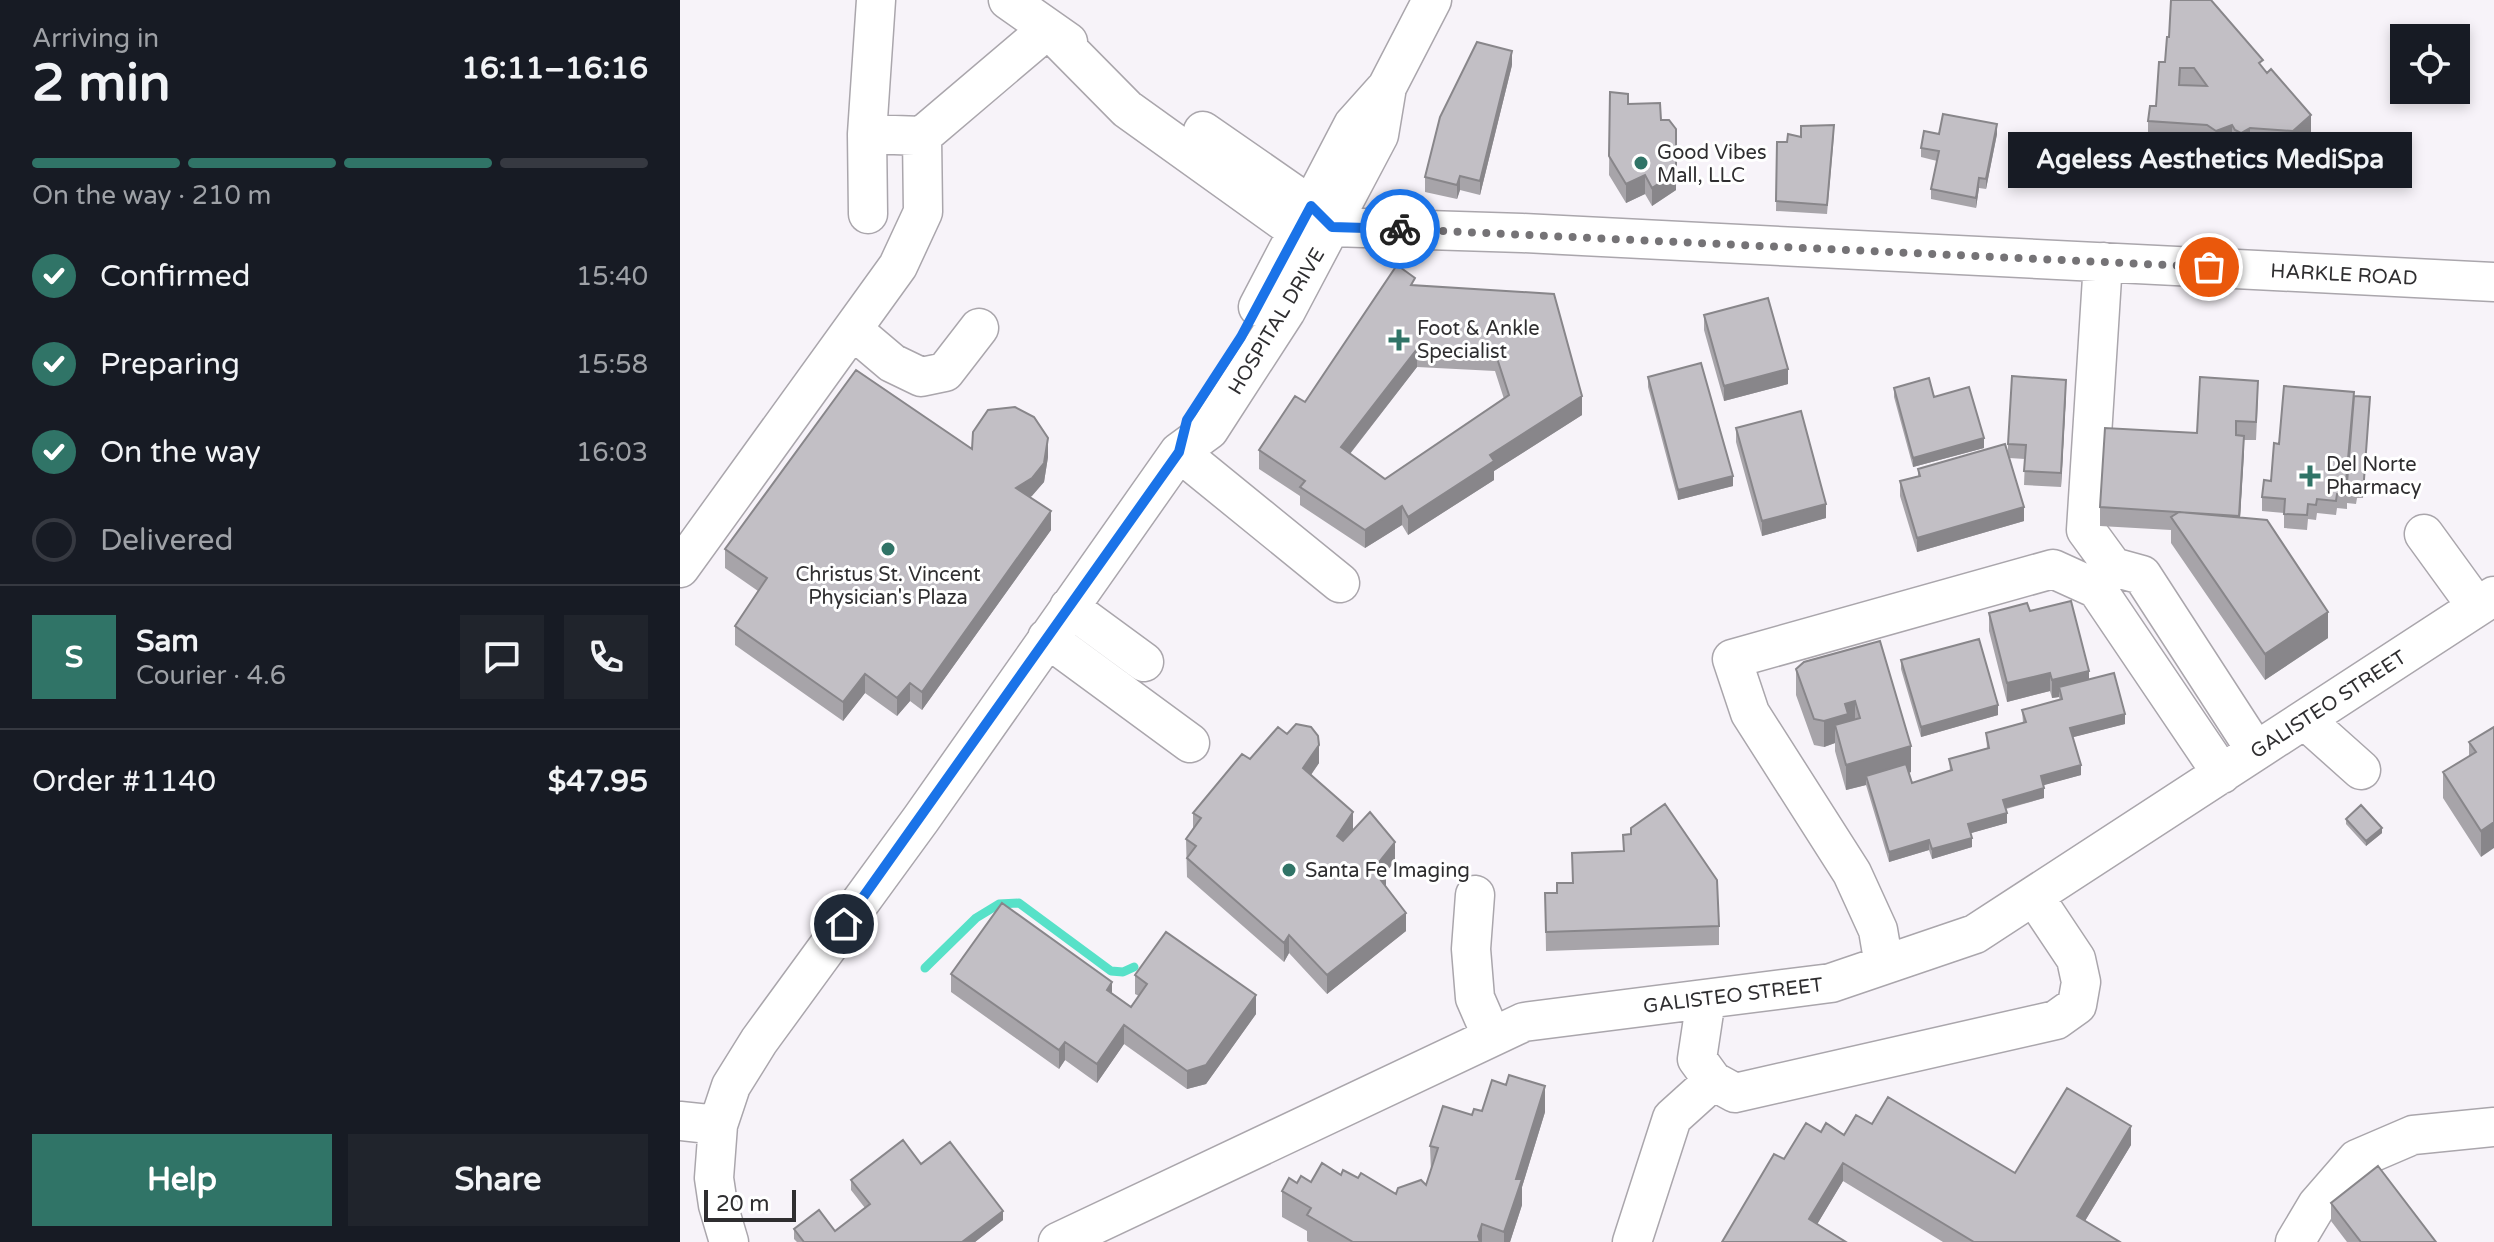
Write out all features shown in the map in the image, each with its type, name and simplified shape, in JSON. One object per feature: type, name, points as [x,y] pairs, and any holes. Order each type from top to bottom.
[{"type":"street","points":[[868,214],[867,134],[876,0]]},
{"type":"street","points":[[1008,0],[1142,89],[1313,221]]},
{"type":"street","name":"HOSPITAL DRIVE","points":[[729,1242],[714,1178],[718,1125],[731,1086],[759,1041],[921,819],[1179,452],[1209,430],[1286,311],[1313,221],[1379,135],[1387,87],[1432,0]]},
{"type":"street","points":[[867,134],[922,136],[1048,29]]},
{"type":"street","points":[[680,568],[898,266],[923,212],[922,136]]},
{"type":"street","name":"HARKLE ROAD","points":[[1313,221],[2494,282]]},
{"type":"street","points":[[2103,262],[2086,530],[2113,567],[2142,575],[2256,751]]},
{"type":"street","points":[[853,330],[892,363],[921,377],[945,372],[979,328]]},
{"type":"street","points":[[1179,452],[1340,583]]},
{"type":"street","points":[[2424,534],[2485,602]]},
{"type":"street","points":[[1884,965],[1878,930],[1852,873],[1750,713],[1732,659],[2053,569],[2097,589],[2222,774]]},
{"type":"street","name":"GALISTEO STREET","points":[[1064,1240],[1524,1022],[1831,983],[1975,934],[2485,602]]},
{"type":"street","points":[[1069,607],[1144,662]]},
{"type":"street","points":[[1047,638],[1190,743]]},
{"type":"street","points":[[2305,720],[2361,770]]},
{"type":"street","points":[[1475,895],[1471,949],[1475,998],[1492,1037]]},
{"type":"street","points":[[1706,999],[1697,1059],[1713,1081],[1735,1093],[2056,1020],[2077,1005],[2081,982],[2076,959],[2034,896]]},
{"type":"street","points":[[1632,1242],[1672,1118],[1713,1081]]},
{"type":"street","points":[[680,1121],[718,1125]]},
{"type":"street","points":[[2295,1242],[2317,1205],[2357,1159],[2413,1135],[2494,1127]]},
{"type":"building","points":[[2171,0],[2211,0],[2263,60],[2259,63],[2267,73],[2271,69],[2311,115],[2293,131],[2250,128],[2241,133],[2232,125],[2216,131],[2207,125],[2148,121],[2150,106],[2156,106],[2159,62],[2165,62]],"holes":[[[2180,68],[2194,68],[2207,86],[2179,85]]]},
{"type":"building","points":[[1477,42],[1512,51],[1480,181],[1460,176],[1457,185],[1425,177],[1440,117]]},
{"type":"building","points":[[1610,92],[1628,94],[1628,104],[1660,103],[1661,120],[1669,120],[1676,129],[1676,172],[1652,188],[1645,175],[1626,184],[1609,156]]},
{"type":"building","points":[[1943,114],[1997,124],[1986,179],[1979,178],[1976,198],[1931,189],[1939,151],[1921,148],[1924,131],[1939,134]]},
{"type":"building","points":[[1834,125],[1827,205],[1776,201],[1777,142],[1787,142],[1788,134],[1801,137],[1801,126]]},
{"type":"building","points":[[1397,265],[1415,278],[1411,285],[1554,294],[1582,396],[1490,455],[1494,461],[1408,517],[1402,506],[1365,530],[1300,487],[1305,481],[1259,450],[1295,396],[1305,402]],"holes":[[[1417,349],[1495,352],[1509,395],[1385,479],[1341,447]]]},
{"type":"building","points":[[1768,298],[1788,369],[1724,386],[1704,315]]},
{"type":"building","points":[[1701,363],[1733,476],[1678,490],[1648,377]]},
{"type":"building","name":"Christus St. Vincent Physician's Plaza","points":[[856,370],[972,449],[973,432],[988,410],[1015,407],[1034,417],[1048,438],[1044,463],[1032,478],[1016,488],[1051,511],[922,692],[910,683],[897,698],[865,674],[843,702],[735,626],[767,578],[725,549]]},
{"type":"building","points":[[2012,376],[2066,380],[2061,473],[2024,471],[2026,445],[2008,444]]},
{"type":"building","points":[[2200,377],[2258,381],[2256,422],[2236,421],[2236,435],[2244,436],[2239,516],[2100,507],[2105,428],[2197,433]]},
{"type":"building","points":[[1929,378],[1934,397],[1969,387],[1984,438],[1913,458],[1894,388]]},
{"type":"building","name":"Del Norte Pharmacy","points":[[2284,386],[2354,392],[2346,482],[2357,484],[2356,490],[2347,489],[2347,495],[2337,494],[2336,501],[2317,499],[2316,505],[2308,504],[2307,515],[2284,514],[2285,499],[2262,497],[2264,480],[2271,481],[2274,443],[2279,444]]},
{"type":"building","points":[[2354,396],[2370,397],[2363,493],[2357,493],[2357,484],[2347,483]]},
{"type":"building","points":[[1801,411],[1826,504],[1762,521],[1736,428]]},
{"type":"building","points":[[2005,444],[2024,507],[1917,538],[1900,481],[1920,476],[1918,469]]},
{"type":"building","points":[[2179,512],[2267,520],[2328,612],[2265,654],[2171,517]]},
{"type":"building","points":[[2071,601],[2089,671],[2052,680],[2050,673],[2007,683],[1989,613],[2027,603],[2030,611]]},
{"type":"building","points":[[1979,639],[1998,705],[1921,727],[1901,660]]},
{"type":"building","points":[[1880,641],[1911,746],[1846,765],[1835,725],[1860,718],[1855,701],[1845,704],[1848,714],[1824,721],[1814,719],[1796,669],[1804,662]]},
{"type":"building","points":[[2114,673],[2125,714],[2070,728],[2081,765],[2041,776],[2044,788],[2003,800],[2007,813],[1968,824],[1972,838],[1932,849],[1929,840],[1889,852],[1866,776],[1906,764],[1912,783],[1952,770],[1949,759],[1989,748],[1986,733],[2026,722],[2022,710],[2062,699],[2059,687]]},
{"type":"building","name":"Santa Fe Imaging","points":[[1296,724],[1311,727],[1318,736],[1319,745],[1303,768],[1353,812],[1337,836],[1343,841],[1370,812],[1395,842],[1376,866],[1386,875],[1380,879],[1406,913],[1327,975],[1289,935],[1284,943],[1187,858],[1196,846],[1186,839],[1201,818],[1193,813],[1242,754],[1250,759],[1278,727],[1287,734]]},
{"type":"building","points":[[2494,727],[2494,822],[2481,831],[2443,772],[2476,752],[2469,742]]},
{"type":"building","points":[[1665,804],[1717,880],[1719,926],[1546,932],[1545,893],[1557,893],[1557,883],[1573,883],[1572,853],[1624,851],[1623,835],[1631,834],[1631,828]]},
{"type":"building","points":[[2361,805],[2382,828],[2366,841],[2346,819]]},
{"type":"building","points":[[1002,903],[1112,982],[1107,990],[1131,1007],[1147,984],[1135,975],[1166,932],[1256,995],[1206,1065],[1187,1071],[1124,1025],[1097,1064],[1065,1042],[1059,1050],[951,974]]},
{"type":"building","points":[[1509,1075],[1545,1086],[1516,1179],[1522,1179],[1504,1232],[1482,1224],[1478,1236],[1480,1242],[1353,1242],[1307,1215],[1311,1208],[1282,1191],[1289,1178],[1297,1183],[1301,1176],[1311,1182],[1322,1163],[1341,1175],[1343,1170],[1358,1178],[1361,1173],[1396,1194],[1398,1188],[1421,1180],[1426,1185],[1438,1148],[1430,1146],[1443,1106],[1472,1115],[1474,1109],[1482,1111],[1492,1080],[1506,1085]]},
{"type":"building","points":[[2067,1088],[2131,1126],[2077,1216],[2120,1242],[1974,1242],[1843,1163],[1809,1219],[1846,1242],[1722,1242],[1774,1154],[1784,1159],[1806,1123],[1821,1132],[1826,1123],[1844,1135],[1856,1115],[1872,1124],[1888,1097],[2015,1173]]},
{"type":"building","points":[[903,1140],[921,1164],[950,1142],[1003,1211],[962,1242],[804,1242],[794,1229],[819,1210],[835,1231],[870,1204],[851,1180]]},
{"type":"building","points":[[2378,1166],[2436,1242],[2361,1242],[2331,1203]]},
{"type":"waterway","points":[[925,968],[976,918],[999,904],[1019,903],[1111,971],[1123,972],[1134,967]]},
{"type":"way so far","points":[[1400,229],[2209,267]]},
{"type":"place","name":"Good Vibes Mall, LLC","points":[[1641,163]]},
{"type":"place","name":"Ageless Aesthetics MediSpa","points":[[2209,267]]},
{"type":"place","name":"Foot & Ankle Specialist","points":[[1399,340]]},
{"type":"place","name":"Del Norte Pharmacy","points":[[2310,476]]},
{"type":"place","name":"Christus St. Vincent Physician's Plaza","points":[[888,549]]},
{"type":"place","name":"Santa Fe Imaging","points":[[1289,870]]},
{"type":"route","points":[[844,924],[1179,452],[1187,420],[1241,337],[1311,206],[1332,227],[1400,229]]}]
